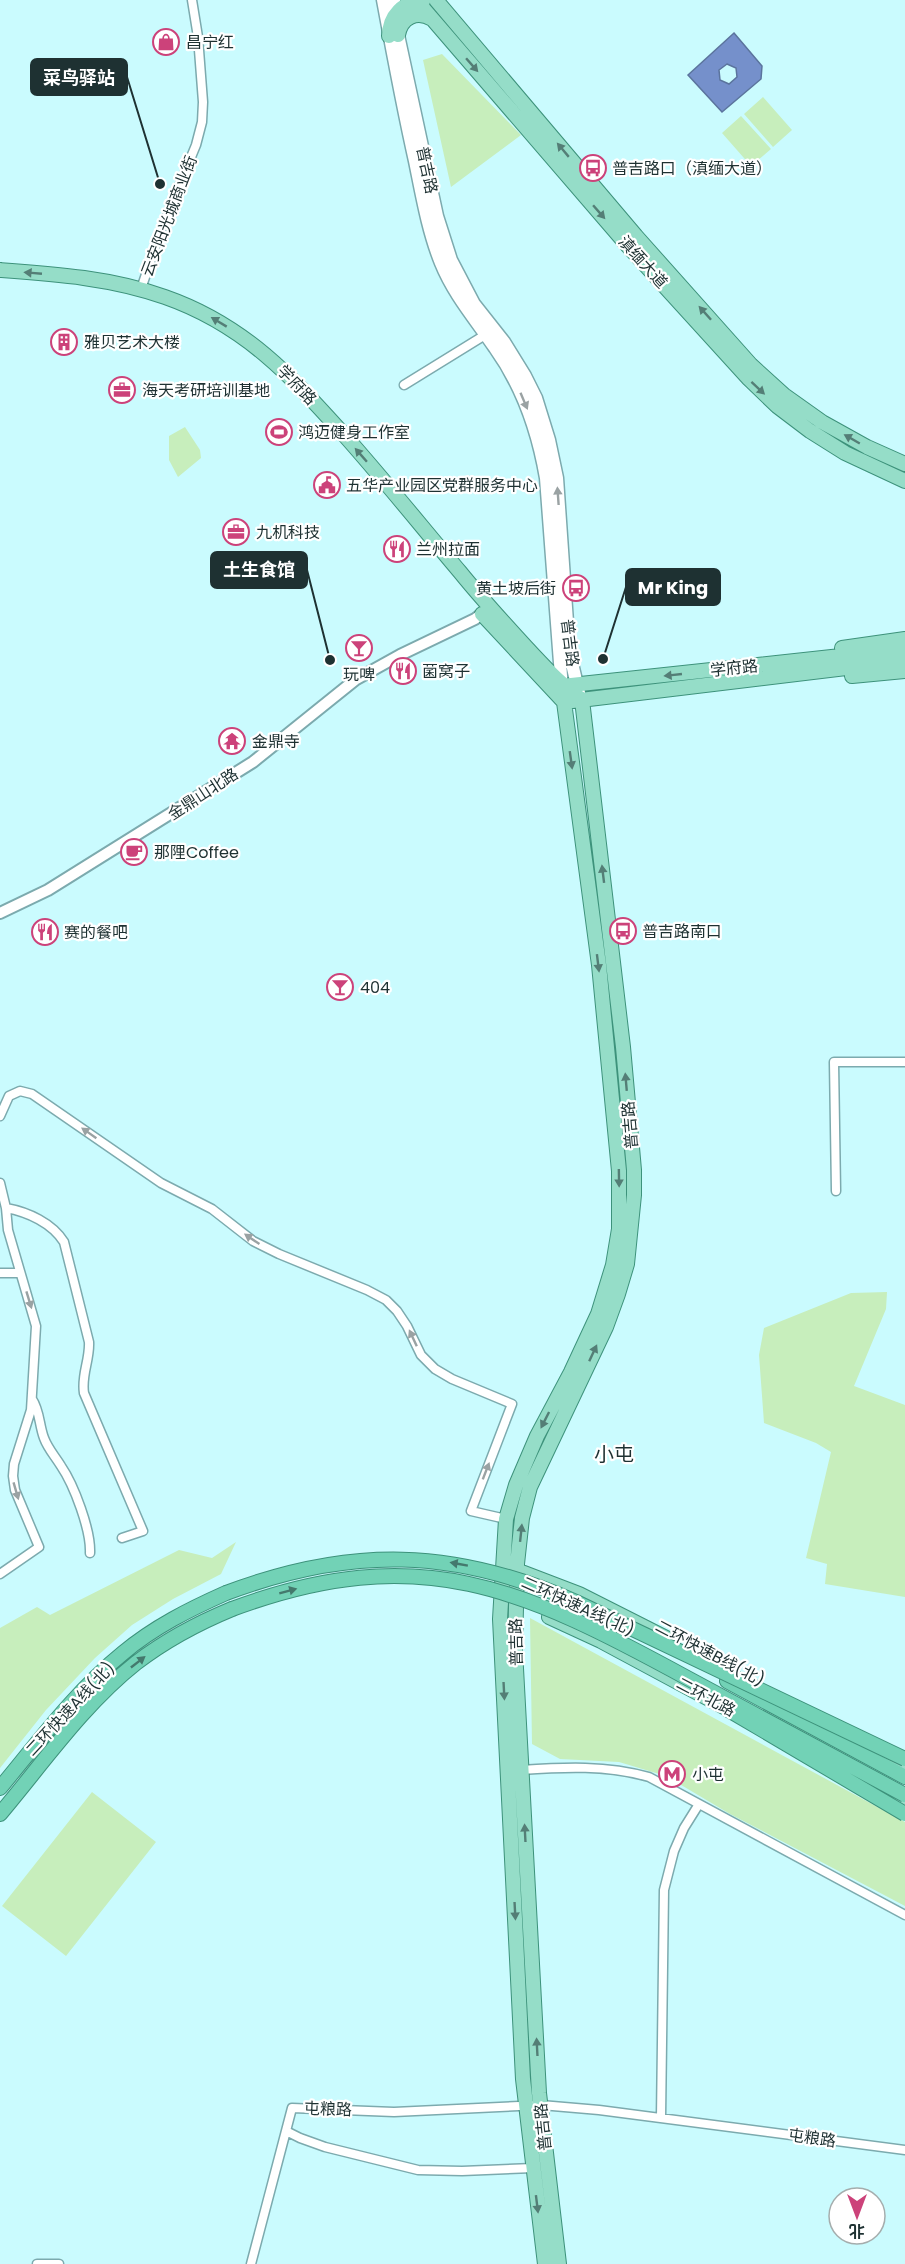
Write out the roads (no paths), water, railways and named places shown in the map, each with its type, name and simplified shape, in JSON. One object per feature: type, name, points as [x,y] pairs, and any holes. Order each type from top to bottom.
[{"type":"highway","name":"二环快速B线(北)","points":[[0,1788],[57,1719],[99,1675],[124,1652],[163,1625],[226,1593],[270,1578],[355,1561],[410,1559],[444,1562],[492,1571],[542,1587],[594,1610],[905,1777]]},
{"type":"highway","name":"二环快速A线(北)","points":[[0,1814],[70,1730],[118,1679],[171,1639],[232,1609],[275,1594],[357,1577],[410,1576],[457,1580],[536,1602],[587,1625],[905,1796]]},
{"type":"highway","points":[[594,1610],[905,1759]]},
{"type":"highway","points":[[587,1625],[905,1814]]},
{"type":"main road","name":"普吉路","points":[[383,0],[394,35],[437,216],[451,260],[474,304],[504,342],[525,376],[536,398],[549,440],[557,478],[569,651],[582,700],[634,1170],[632,1230],[627,1264],[610,1316],[530,1486],[502,1599],[500,1619],[525,2104],[544,2264]]},
{"type":"main road","points":[[394,35],[391,24],[395,7],[417,1],[439,4]]},
{"type":"main road","name":"滇缅大道","points":[[417,1],[627,245],[749,380],[777,406],[810,431],[845,453],[905,481]]},
{"type":"main road","name":"滇缅大道","points":[[439,4],[636,236],[751,365],[784,395],[822,422],[867,447],[905,464]]},
{"type":"main road","points":[[394,35],[410,17],[422,15],[434,20]]},
{"type":"main road","name":"普吉路","points":[[394,35],[427,219],[442,264],[466,309],[514,377],[540,444],[546,478],[562,686],[598,965],[619,1171],[619,1229],[613,1265],[598,1314],[537,1436],[516,1485],[506,1519],[515,1604],[521,1770],[541,2105],[559,2264]]},
{"type":"main road","name":"学府路","points":[[0,270],[65,276],[141,289],[175,301],[220,322],[258,347],[288,374],[364,458],[486,610],[564,702],[774,671],[875,659],[905,661]]},
{"type":"main road","name":"学府路","points":[[486,610],[562,686],[582,700]]},
{"type":"main road","points":[[774,671],[833,649],[905,639]]},
{"type":"main road","name":"学府路","points":[[875,659],[905,649]]},
{"type":"main road","name":"学府路","points":[[562,686],[774,671],[837,677],[905,671]]},
{"type":"main road","name":"二环北路","points":[[510,1568],[562,1586],[616,1612],[905,1767]]},
{"type":"main road","name":"二环北路","points":[[502,1599],[566,1624],[621,1651],[905,1805]]},
{"type":"street","name":"云安阳光城商业街","points":[[141,289],[161,230],[196,145],[202,122],[203,102],[198,37],[192,0]]},
{"type":"street","points":[[404,385],[485,335]]},
{"type":"street","name":"金鼎山北路","points":[[0,913],[48,890],[253,762],[355,680],[400,655],[476,619],[486,610]]},
{"type":"street","points":[[836,1191],[834,1062],[905,1062]]},
{"type":"street","points":[[0,1116],[9,1096],[20,1091],[32,1094],[161,1183],[212,1209],[253,1240],[279,1254],[386,1300],[407,1326],[421,1355],[435,1369],[452,1379],[512,1404],[471,1511],[506,1519]]},
{"type":"street","points":[[0,1183],[8,1230],[36,1326],[32,1398],[28,1422],[14,1464],[13,1476],[15,1490],[39,1546],[0,1574]]},
{"type":"street","points":[[6,1209],[31,1214],[61,1236],[64,1242],[88,1342],[89,1353],[82,1383],[84,1393],[143,1531],[122,1538]]},
{"type":"street","points":[[0,1273],[20,1273]]},
{"type":"street","points":[[32,1398],[43,1436],[50,1451],[65,1472],[89,1531],[90,1553]]},
{"type":"street","points":[[521,1770],[568,1766],[625,1770],[649,1777],[905,1915]]},
{"type":"street","points":[[661,2118],[664,1890],[674,1851],[684,1828],[699,1804]]},
{"type":"street","name":"屯粮路","points":[[251,2264],[292,2108],[394,2112],[541,2105],[661,2118],[905,2150]]},
{"type":"street","points":[[286,2131],[325,2147],[418,2170],[533,2168]]},
{"type":"street","points":[[37,2264],[59,2264]]},
{"type":"water","points":[[734,33],[762,66],[761,79],[722,112],[688,75]],"holes":[[[727,64],[736,68],[737,77],[729,84],[720,80],[719,70]]]},
{"type":"place","name":"昌宁红","points":[[166,42]]},
{"type":"place","name":"普吉路口（滇缅大道）","points":[[593,168]]},
{"type":"place","name":"菜鸟驿站","points":[[160,184]]},
{"type":"place","name":"雅贝艺术大楼","points":[[64,342]]},
{"type":"place","name":"海天考研培训基地","points":[[122,390]]},
{"type":"place","name":"鸿迈健身工作室","points":[[279,432]]},
{"type":"place","name":"五华产业园区党群服务中心","points":[[327,485]]},
{"type":"place","name":"九机科技","points":[[236,532]]},
{"type":"place","name":"兰州拉面","points":[[397,549]]},
{"type":"place","name":"黄土坡后街","points":[[576,588]]},
{"type":"place","name":"玩啤","points":[[359,648]]},
{"type":"place","name":"Mr King","points":[[603,659]]},
{"type":"place","name":"土生食馆","points":[[330,660]]},
{"type":"place","name":"菌窝子","points":[[403,671]]},
{"type":"place","name":"金鼎寺","points":[[232,741]]},
{"type":"place","name":"那䧉Coffee","points":[[134,852]]},
{"type":"place","name":"普吉路南口","points":[[623,931]]},
{"type":"place","name":"赛的餐吧","points":[[45,932]]},
{"type":"place","name":"404","points":[[340,987]]},
{"type":"place","name":"小屯","points":[[672,1774]]},
{"type":"district","name":"小屯","points":[[614,1454]]}]
